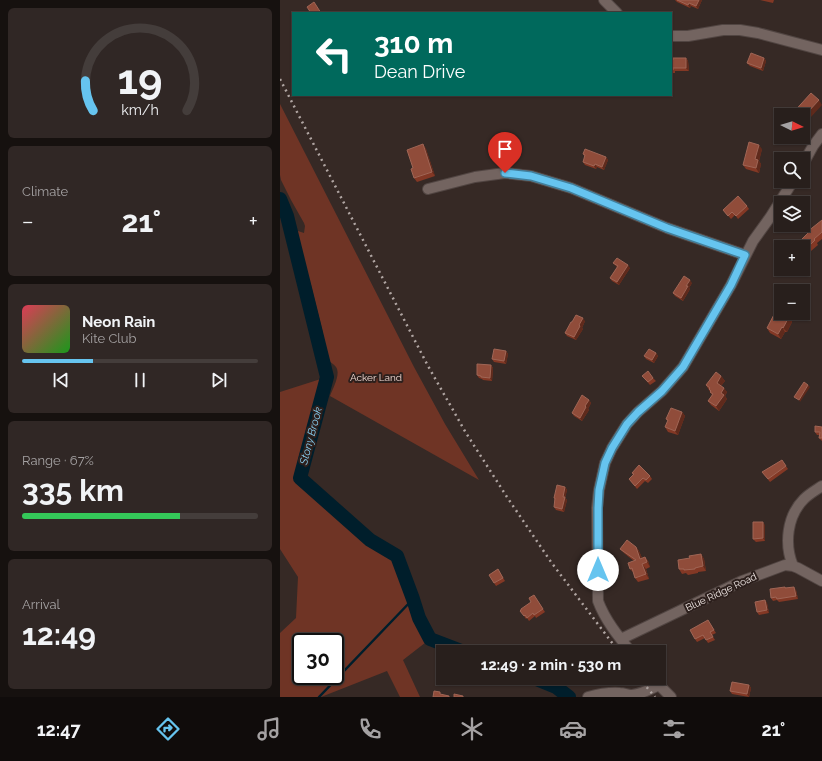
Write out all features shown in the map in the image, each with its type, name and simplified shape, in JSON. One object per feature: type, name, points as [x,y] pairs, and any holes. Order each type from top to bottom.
[{"type":"street","points":[[604,0],[616,12]]},
{"type":"street","points":[[672,36],[698,35],[723,30],[740,30],[758,33],[822,50]]},
{"type":"street","points":[[810,152],[822,134]]},
{"type":"street","points":[[428,189],[474,177],[505,173],[531,176],[571,188],[667,228],[745,255]]},
{"type":"street","points":[[626,645],[602,612],[598,601],[598,508],[599,490],[605,463],[612,448],[627,424],[662,391],[683,367],[731,285],[753,241],[789,188]]},
{"type":"street","points":[[822,486],[804,499],[793,515],[790,521],[788,540],[789,555],[793,566],[822,582]]},
{"type":"street","name":"Blue Ridge Road","points":[[621,639],[742,581],[785,565],[793,566]]},
{"type":"street","points":[[588,697],[607,693],[631,695],[645,692],[653,685]]},
{"type":"street","points":[[659,685],[671,697]]},
{"type":"green space","name":"Acker Land","points":[[280,104],[414,367],[445,424],[479,480],[330,396],[338,373],[335,366],[328,360],[311,285],[296,241],[296,233],[298,231],[304,233],[305,226],[281,180],[280,175]]},
{"type":"green space","points":[[327,377],[300,478],[370,540],[397,556],[430,639],[403,660],[420,697],[400,697],[387,671],[321,697],[280,697],[280,633],[296,618],[298,577],[280,549],[280,392]]},
{"type":"building","points":[[677,0],[699,0],[696,6],[689,3],[688,5]]},
{"type":"building","points":[[314,2],[320,12],[310,12],[307,7]]},
{"type":"building","points":[[751,53],[764,58],[761,68],[747,63]]},
{"type":"building","points":[[673,58],[686,58],[686,68],[673,68],[672,70]]},
{"type":"building","points":[[811,93],[819,100],[810,110],[810,108],[797,108]]},
{"type":"building","points":[[749,142],[759,145],[755,159],[758,160],[756,168],[743,165]]},
{"type":"building","points":[[423,144],[432,172],[414,178],[411,169],[413,168],[407,150]]},
{"type":"building","points":[[585,149],[606,157],[602,167],[583,162],[585,155],[583,154]]},
{"type":"building","points":[[738,196],[747,206],[736,216],[732,212],[728,216],[723,210]]},
{"type":"building","points":[[822,220],[822,232],[810,245],[810,240],[801,240],[808,233],[807,232],[810,232],[810,230]]},
{"type":"building","points":[[617,258],[628,265],[617,282],[610,278],[618,266],[613,263]]},
{"type":"building","points":[[684,276],[690,280],[681,298],[673,293]]},
{"type":"building","points":[[576,315],[583,318],[574,337],[565,333]]},
{"type":"building","points":[[774,315],[774,320],[787,320],[778,334],[767,328]]},
{"type":"building","points":[[494,349],[506,351],[504,361],[492,359]]},
{"type":"building","points":[[649,349],[656,353],[652,360],[644,356]]},
{"type":"building","points":[[477,364],[491,365],[490,378],[477,375]]},
{"type":"building","points":[[648,371],[653,378],[648,382],[642,376]]},
{"type":"building","points":[[716,372],[721,376],[717,383],[724,388],[721,393],[724,395],[716,406],[708,401],[713,394],[710,392],[710,388],[706,385]]},
{"type":"building","points":[[804,382],[808,385],[799,400],[794,397]]},
{"type":"building","points":[[582,395],[589,400],[580,418],[572,413]]},
{"type":"building","points":[[671,408],[682,412],[675,431],[665,427],[668,420],[666,419]]},
{"type":"building","points":[[815,426],[822,427],[822,438],[819,438],[820,432],[815,432]]},
{"type":"building","points":[[782,460],[786,466],[768,479],[762,472]]},
{"type":"building","points":[[639,465],[650,476],[646,480],[643,478],[635,486],[629,479]]},
{"type":"building","points":[[557,485],[565,487],[563,497],[565,497],[562,509],[554,507],[554,498]]},
{"type":"building","points":[[753,522],[763,522],[763,538],[753,539]]},
{"type":"building","points":[[627,540],[636,547],[640,559],[645,557],[647,562],[642,564],[646,574],[635,578],[632,568],[630,569],[628,563],[636,560],[620,549]]},
{"type":"building","points":[[701,554],[703,566],[695,569],[679,569],[678,560]]},
{"type":"building","points":[[498,569],[503,578],[494,583],[489,575]]},
{"type":"building","points":[[794,587],[796,596],[777,599],[776,597],[771,598],[770,589]]},
{"type":"building","points":[[534,595],[543,609],[534,615],[533,613],[527,618],[520,611],[531,602],[529,598]]},
{"type":"building","points":[[765,600],[767,610],[757,612],[755,602]]},
{"type":"building","points":[[708,620],[714,630],[710,632],[713,637],[706,640],[703,635],[695,639],[690,630]]},
{"type":"building","points":[[732,682],[749,685],[747,694],[730,691]]},
{"type":"building","points":[[434,691],[440,692],[440,694],[449,697],[433,697]]},
{"type":"building","points":[[454,694],[463,696],[463,697],[454,697]]},
{"type":"waterway","name":"Stony Brook","points":[[280,199],[287,216],[327,377],[300,478],[370,540],[397,556],[419,618],[430,639],[446,645]]},
{"type":"waterway","points":[[319,697],[413,599]]},
{"type":"waterway","name":"Stony Brook","points":[[551,685],[569,697]]},
{"type":"railway","points":[[280,79],[428,366],[466,433],[551,562],[614,645]]},
{"type":"railway","points":[[645,685],[655,697]]},
{"type":"route","points":[[505,173],[531,176],[571,188],[667,228],[745,255],[731,285],[683,367],[662,391],[627,424],[612,448],[605,463],[599,490],[598,570]]}]
